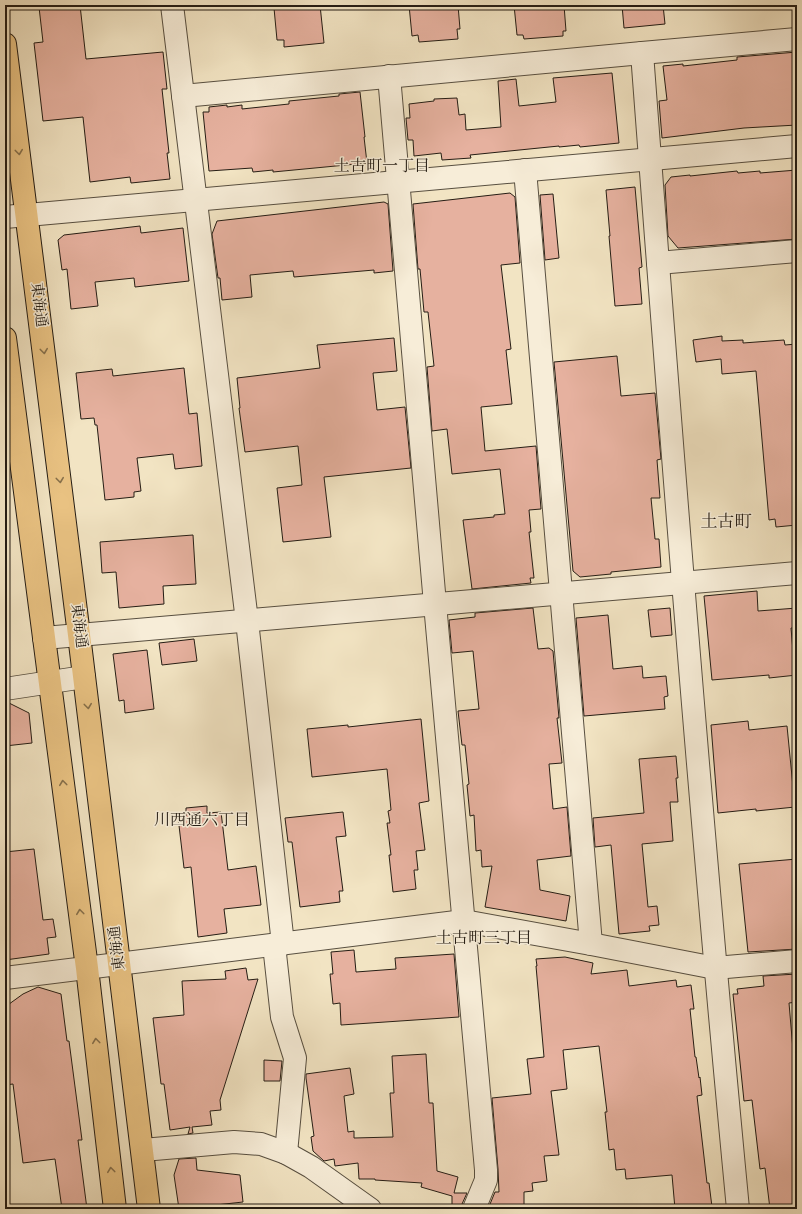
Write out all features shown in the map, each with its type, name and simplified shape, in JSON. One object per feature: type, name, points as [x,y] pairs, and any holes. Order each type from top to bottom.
[{"type":"main road","name":"東海通","points":[[5,44],[120,964],[149,1209]]},
{"type":"main road","points":[[5,338],[87,968],[115,1209]]},
{"type":"street","points":[[172,5],[247,621],[278,945],[282,1017],[295,1058],[286,1153]]},
{"type":"street","points":[[183,96],[389,76],[797,40]]},
{"type":"street","points":[[642,53],[683,583],[715,968],[738,1209]]},
{"type":"street","points":[[389,76],[486,1170],[486,1180],[474,1209]]},
{"type":"street","points":[[5,217],[797,146]]},
{"type":"street","points":[[525,170],[591,944]]},
{"type":"street","points":[[658,263],[797,251]]},
{"type":"street","points":[[44,638],[797,573]]},
{"type":"street","points":[[5,689],[84,677]]},
{"type":"street","points":[[5,978],[464,921],[715,968],[797,961]]},
{"type":"street","points":[[142,1150],[234,1142],[261,1144],[286,1153],[311,1167],[370,1209]]},
{"type":"building","points":[[47,5],[80,5],[86,59],[163,52],[167,89],[162,89],[169,153],[167,153],[170,179],[131,183],[130,177],[90,182],[83,117],[43,121],[34,43],[43,42],[39,7],[48,6]]},
{"type":"building","points":[[281,5],[320,5],[324,43],[284,47],[284,40],[277,40],[274,8],[281,7]]},
{"type":"building","points":[[409,5],[458,5],[460,29],[457,29],[458,39],[419,42],[418,35],[412,36]]},
{"type":"building","points":[[514,5],[564,5],[566,31],[563,31],[563,36],[524,39],[523,35],[517,35]]},
{"type":"building","points":[[622,5],[663,5],[665,24],[624,28]]},
{"type":"building","points":[[797,52],[797,125],[744,128],[662,138],[659,101],[667,100],[663,66],[683,64],[683,66],[737,60],[737,57]]},
{"type":"building","points":[[612,73],[619,143],[580,147],[579,145],[559,146],[470,155],[471,158],[442,160],[441,153],[414,156],[413,140],[408,140],[406,118],[410,118],[409,104],[434,101],[434,99],[457,98],[459,115],[465,114],[466,130],[501,127],[498,81],[516,79],[519,106],[556,102],[553,78]]},
{"type":"building","points":[[360,92],[367,163],[273,172],[273,170],[253,172],[252,168],[209,171],[203,112],[209,112],[209,107],[242,105],[242,109],[289,104],[289,101],[339,96],[339,94]]},
{"type":"building","points":[[797,170],[797,239],[678,248],[668,236],[665,185],[671,177],[737,171],[738,173],[760,171],[760,173]]},
{"type":"building","points":[[635,187],[642,267],[639,268],[642,304],[615,306],[606,190]]},
{"type":"building","points":[[510,193],[515,197],[520,263],[501,265],[511,349],[506,350],[512,404],[481,407],[485,451],[536,446],[541,509],[529,510],[531,532],[529,532],[534,578],[530,578],[531,583],[472,589],[463,520],[494,517],[494,515],[505,514],[500,469],[452,474],[447,429],[432,431],[427,367],[434,366],[428,312],[424,312],[420,269],[418,269],[413,204]]},
{"type":"building","points":[[553,194],[559,258],[545,260],[540,195]]},
{"type":"building","points":[[384,202],[388,204],[393,271],[374,273],[374,270],[294,277],[293,271],[250,275],[252,297],[222,300],[220,278],[218,278],[212,234],[217,221]]},
{"type":"building","points":[[140,226],[141,233],[183,228],[189,281],[135,287],[134,278],[95,282],[98,306],[71,309],[67,269],[62,270],[58,240],[64,235]]},
{"type":"building","points":[[722,336],[722,341],[743,340],[743,343],[784,340],[785,345],[797,344],[797,525],[776,527],[775,519],[769,520],[756,371],[722,374],[721,359],[696,362],[693,340]]},
{"type":"building","points":[[394,338],[397,371],[373,373],[377,410],[405,407],[411,468],[324,477],[331,537],[283,542],[277,488],[302,485],[298,446],[245,452],[239,408],[237,378],[320,368],[317,345]]},
{"type":"building","points":[[617,356],[621,396],[655,393],[661,459],[657,460],[660,498],[651,498],[655,539],[659,539],[661,567],[580,577],[573,571],[554,362]]},
{"type":"building","points":[[184,368],[189,414],[197,413],[202,466],[175,469],[173,454],[137,458],[141,491],[134,492],[134,497],[105,500],[97,425],[95,425],[94,418],[81,419],[76,373],[112,369],[113,376]]},
{"type":"building","points":[[193,535],[196,584],[163,586],[164,604],[119,608],[116,572],[102,573],[100,542]]},
{"type":"building","points":[[757,591],[758,611],[797,608],[797,628],[791,628],[794,663],[797,666],[797,675],[769,678],[769,675],[712,680],[704,596]]},
{"type":"building","points":[[533,608],[538,649],[549,648],[553,651],[559,718],[557,718],[562,763],[549,764],[553,809],[567,807],[571,856],[537,860],[540,890],[570,896],[566,921],[485,907],[492,866],[482,867],[481,850],[476,851],[474,815],[470,816],[467,785],[469,784],[465,745],[462,745],[458,711],[479,709],[473,651],[452,653],[449,620],[475,617],[475,613]]},
{"type":"building","points":[[670,608],[672,635],[651,637],[648,610]]},
{"type":"building","points":[[608,615],[613,669],[642,666],[643,678],[666,676],[668,696],[664,697],[665,709],[584,716],[576,618]]},
{"type":"building","points":[[194,639],[197,661],[162,665],[159,643]]},
{"type":"building","points":[[147,650],[154,709],[125,713],[124,700],[119,701],[113,654]]},
{"type":"building","points":[[5,701],[29,713],[32,743],[5,746]]},
{"type":"building","points":[[421,719],[429,801],[419,803],[425,850],[416,851],[418,870],[414,870],[416,889],[393,892],[389,855],[391,855],[387,823],[390,823],[388,811],[391,810],[387,769],[312,777],[307,729],[348,725],[348,727]]},
{"type":"building","points":[[748,721],[749,730],[787,726],[795,807],[718,813],[711,725]]},
{"type":"building","points":[[676,756],[678,802],[670,802],[673,841],[642,844],[648,907],[657,906],[659,925],[649,926],[650,931],[619,934],[611,845],[595,847],[593,818],[644,813],[639,759]]},
{"type":"building","points":[[207,806],[207,813],[221,812],[228,870],[256,866],[261,905],[224,909],[227,933],[198,937],[191,867],[184,868],[178,817],[186,816],[186,808]]},
{"type":"building","points":[[343,812],[346,836],[336,837],[343,891],[339,891],[340,902],[300,907],[292,842],[288,842],[285,818]]},
{"type":"building","points":[[34,849],[43,920],[53,919],[56,937],[47,938],[49,954],[5,960],[5,852]]},
{"type":"building","points":[[797,859],[797,949],[748,952],[739,864]]},
{"type":"building","points":[[354,950],[356,972],[396,969],[395,958],[454,954],[459,1017],[341,1025],[340,1003],[333,1004],[330,974],[333,974],[331,952]]},
{"type":"building","points":[[565,957],[593,963],[591,974],[627,970],[629,986],[676,980],[677,987],[691,985],[694,1009],[690,1009],[695,1057],[699,1078],[700,1077],[702,1095],[697,1096],[707,1183],[709,1183],[712,1207],[675,1209],[672,1175],[626,1179],[625,1169],[616,1170],[614,1149],[609,1150],[605,1112],[607,1112],[599,1046],[563,1050],[567,1089],[551,1091],[559,1155],[544,1156],[547,1181],[532,1183],[533,1191],[524,1192],[524,1209],[488,1209],[495,1192],[499,1192],[492,1098],[531,1094],[527,1059],[544,1057],[536,959]]},
{"type":"building","points":[[246,968],[248,980],[258,979],[220,1100],[221,1110],[210,1111],[212,1125],[192,1127],[193,1133],[188,1134],[190,1127],[170,1130],[164,1084],[161,1084],[153,1018],[184,1015],[182,981],[226,979],[225,971]]},
{"type":"building","points":[[797,974],[797,1002],[789,1003],[795,1073],[797,1073],[797,1209],[770,1209],[765,1168],[760,1169],[752,1100],[744,1101],[733,994],[738,994],[737,989],[764,986],[763,976]]},
{"type":"building","points":[[38,987],[61,994],[67,1041],[69,1041],[82,1140],[78,1140],[87,1209],[62,1209],[55,1159],[23,1163],[13,1084],[5,1085],[5,1007],[23,994]]},
{"type":"building","points":[[426,1054],[429,1103],[433,1103],[437,1171],[458,1177],[454,1193],[467,1193],[462,1204],[462,1209],[452,1209],[452,1196],[421,1187],[422,1183],[359,1179],[358,1163],[335,1166],[334,1159],[324,1161],[313,1151],[311,1137],[314,1136],[306,1074],[350,1068],[354,1094],[344,1096],[348,1132],[354,1131],[354,1138],[393,1137],[390,1093],[394,1093],[392,1056]]},
{"type":"building","points":[[264,1060],[282,1061],[280,1081],[264,1081]]},
{"type":"building","points":[[196,1158],[197,1170],[240,1175],[243,1202],[179,1209],[174,1175],[179,1159]]},
{"type":"district","name":"土古町一丁目","points":[[382,167]]},
{"type":"district","name":"土古町","points":[[726,522]]},
{"type":"district","name":"川西通六丁目","points":[[202,821]]},
{"type":"district","name":"土古町三丁目","points":[[484,939]]}]
